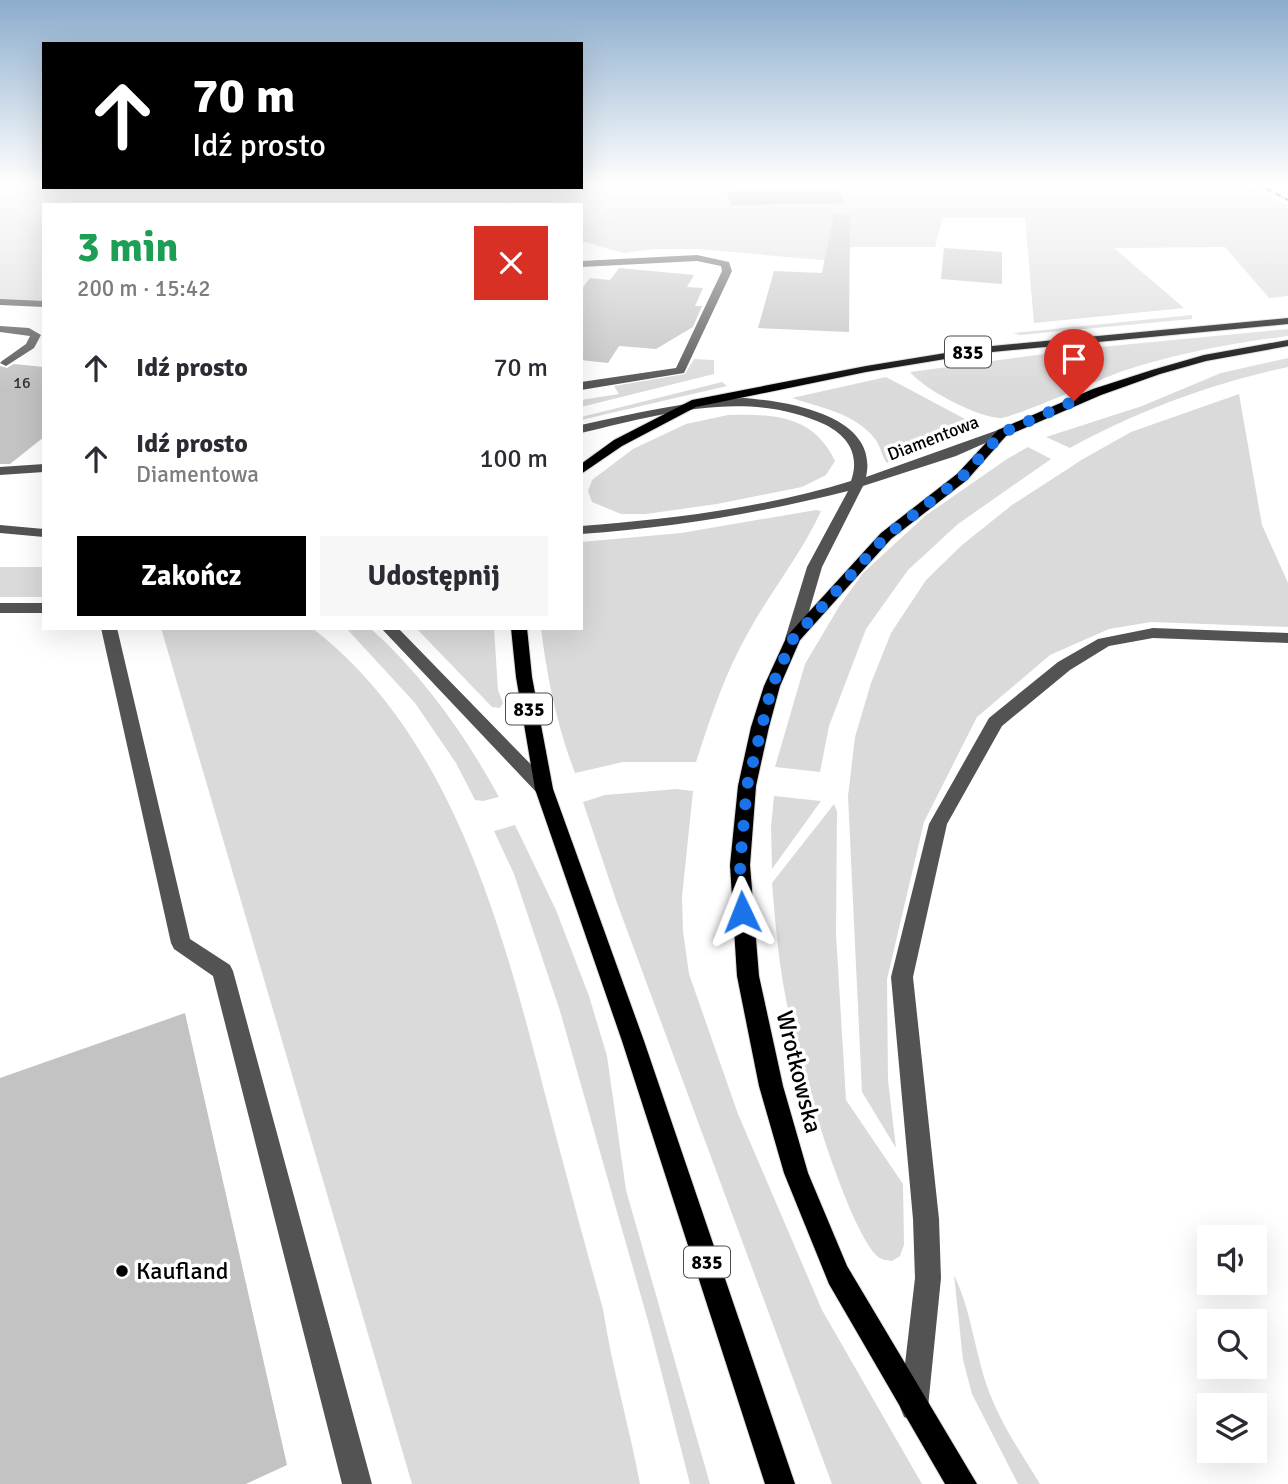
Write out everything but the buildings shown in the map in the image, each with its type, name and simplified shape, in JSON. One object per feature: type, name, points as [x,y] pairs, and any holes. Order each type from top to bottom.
[{"type":"main road","name":"835","points":[[583,469],[618,443],[692,404],[866,369],[982,350],[1288,321]]},
{"type":"main road","name":"Diamentowa","points":[[1002,433],[1074,401],[1139,378],[1204,359],[1288,343]]},
{"type":"main road","name":"Wrotkowska","points":[[962,1484],[838,1275],[796,1173],[771,1086],[748,976],[740,865],[747,786],[772,686],[793,639],[886,536],[962,477],[1002,433]]},
{"type":"main road","name":"835","points":[[519,630],[524,677],[544,789],[633,1041],[780,1484]]},
{"type":"street","points":[[583,264],[697,258],[726,264],[727,271],[680,371],[583,386]]},
{"type":"street","points":[[0,302],[40,304]]},
{"type":"street","points":[[0,329],[40,304]]},
{"type":"street","points":[[0,329],[29,331],[36,335],[30,346],[6,363]]},
{"type":"street","points":[[583,429],[692,404],[763,404],[798,410],[826,420],[845,432],[860,453],[862,463],[855,486],[818,559],[793,639]]},
{"type":"street","name":"Diamentowa","points":[[583,530],[720,515],[805,499],[929,462],[1002,433]]},
{"type":"street","points":[[0,471],[42,468]]},
{"type":"street","points":[[4,529],[42,522]]},
{"type":"street","points":[[4,529],[42,533]]},
{"type":"street","points":[[0,608],[42,608]]},
{"type":"street","points":[[109,630],[181,943],[222,971],[357,1484]]},
{"type":"street","points":[[391,630],[544,789]]},
{"type":"street","points":[[914,1407],[928,1278],[926,1219],[902,977],[938,824],[995,722],[1064,666],[1104,642],[1153,633],[1288,638]]},
{"type":"shaded area","points":[[0,252],[42,252],[42,304],[0,302]]},
{"type":"shaded area","points":[[735,252],[849,252],[845,262]]},
{"type":"shaded area","points":[[1028,252],[1119,252],[1184,308],[1034,323]]},
{"type":"shaded area","points":[[1230,252],[1288,252],[1288,296],[1269,298]]},
{"type":"shaded area","points":[[1192,315],[1192,319],[1020,335],[1013,333]]},
{"type":"shaded area","points":[[1288,329],[1288,336],[1203,350],[1120,372],[1000,418],[978,413],[952,401],[927,387],[910,372],[1090,348]]},
{"type":"shaded area","points":[[1288,358],[1288,367],[1232,381],[1149,410],[1070,448],[1046,437],[1142,406],[1221,373]]},
{"type":"shaded area","points":[[694,359],[714,360],[714,374],[583,407],[583,400],[619,394],[614,386],[685,374]]},
{"type":"shaded area","points":[[886,377],[982,428],[887,463],[875,439],[858,423],[837,412],[792,398]]},
{"type":"shaded area","points":[[722,382],[727,386],[583,420],[583,417]]},
{"type":"shaded area","points":[[1239,394],[1262,525],[1288,583],[1288,627],[1151,622],[1109,629],[1050,655],[977,717],[924,822],[887,979],[888,1080],[896,1148],[862,1092],[848,796],[855,737],[871,683],[891,633],[926,580],[962,545],[1012,505],[1131,432]]},
{"type":"shaded area","points":[[728,415],[776,417],[804,426],[826,446],[835,461],[826,475],[802,487],[717,504],[646,514],[621,514],[592,502],[588,491],[592,480],[633,449],[686,424]]},
{"type":"shaded area","points":[[1028,447],[1051,459],[958,524],[908,570],[866,629],[829,726],[820,772],[775,767],[805,664],[840,605],[863,573],[925,516]]},
{"type":"shaded area","points":[[821,511],[740,647],[713,711],[696,762],[623,762],[575,773],[554,702],[541,630],[583,630],[583,542],[681,533]]},
{"type":"shaded area","points":[[0,567],[42,567],[42,597],[0,597]]},
{"type":"shaded area","points":[[162,630],[314,630],[361,672],[402,723],[437,780],[466,840],[511,968],[603,1309],[640,1484],[412,1484]]},
{"type":"shaded area","points":[[348,630],[372,630],[408,666],[442,707],[499,797],[475,800],[456,763],[415,703]]},
{"type":"shaded area","points":[[418,630],[494,630],[498,690],[503,703],[500,708],[492,707]]},
{"type":"shaded area","points":[[677,789],[693,791],[682,897],[689,974],[738,1114],[822,1310],[922,1484],[832,1484],[617,903],[583,802],[605,795]]},
{"type":"shaded area","points":[[774,796],[821,801],[772,869],[771,827]]},
{"type":"shaded area","points":[[834,804],[837,811],[836,934],[846,1100],[903,1184],[904,1245],[900,1256],[892,1261],[879,1257],[865,1239],[839,1182],[798,1049],[784,991],[779,955],[772,883]]},
{"type":"shaded area","points":[[515,825],[556,910],[589,996],[607,1056],[626,1190],[710,1484],[690,1484],[650,1328],[560,1011],[514,874],[494,831]]},
{"type":"shaded area","points":[[954,1275],[966,1305],[992,1399],[1008,1432],[1040,1484],[1018,1484],[972,1394],[963,1360]]},
{"type":"place","name":"Kaufland","points":[[122,1271]]},
{"type":"route","points":[[742,912],[740,865],[747,786],[772,686],[793,639],[853,569],[886,536],[962,477],[1002,433],[1074,401]]}]
